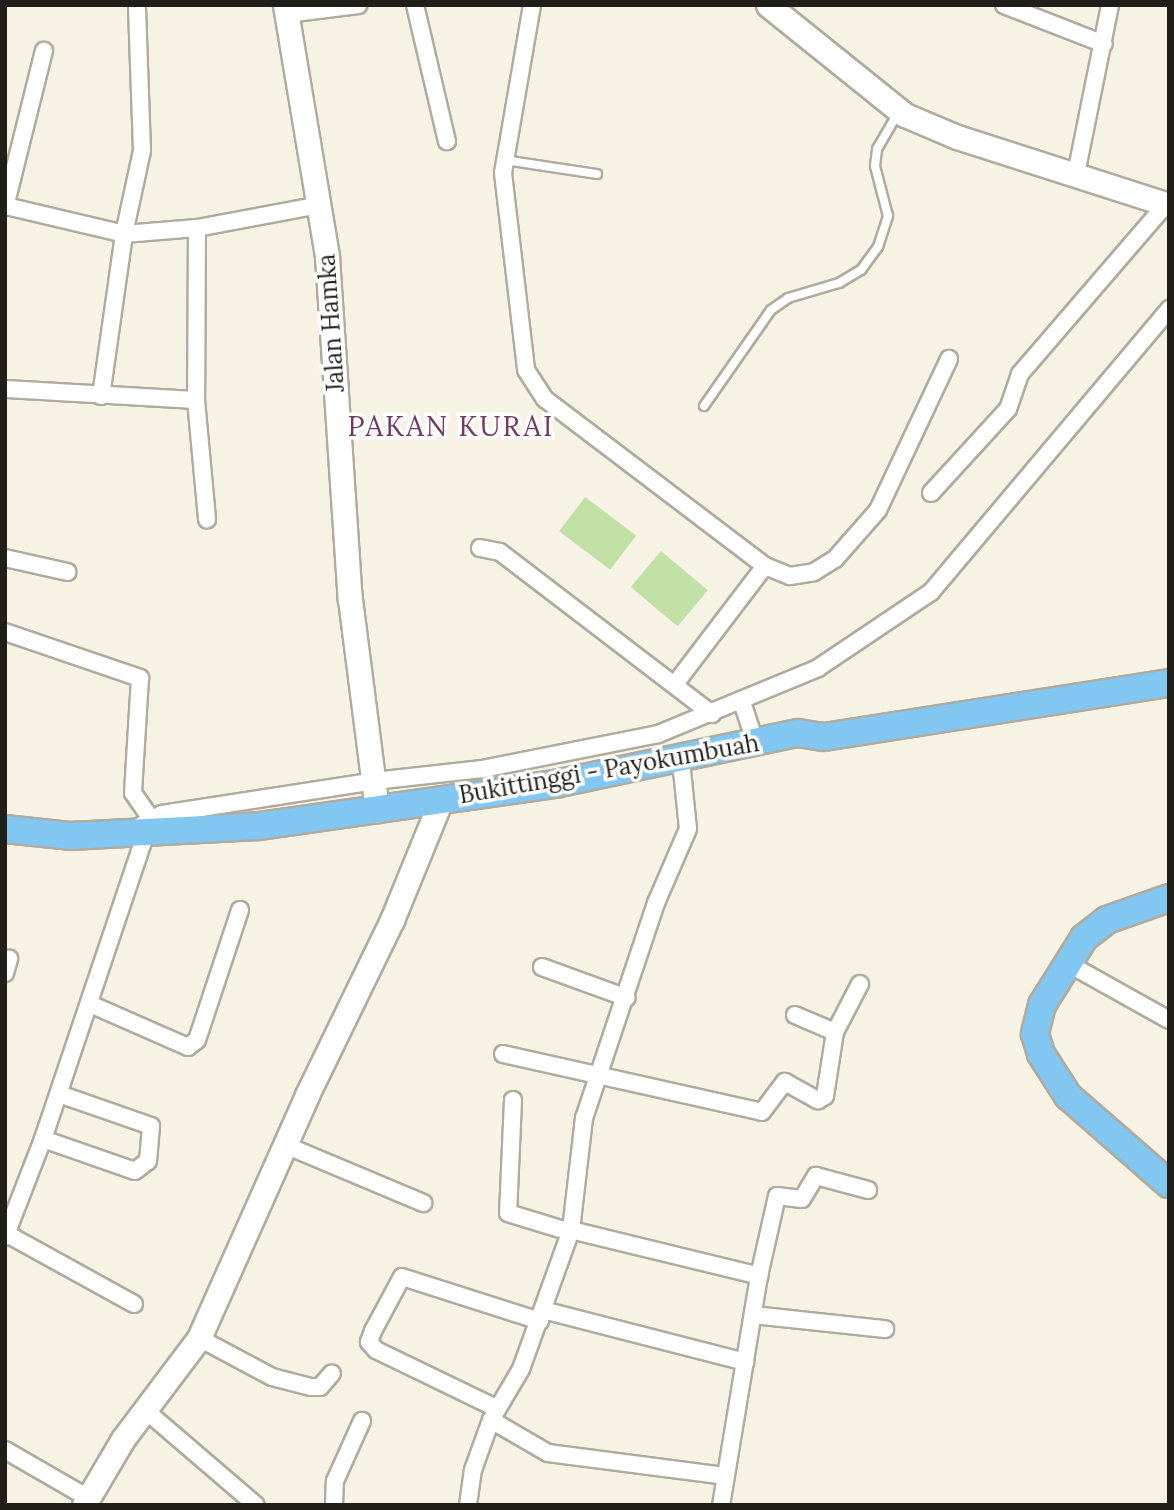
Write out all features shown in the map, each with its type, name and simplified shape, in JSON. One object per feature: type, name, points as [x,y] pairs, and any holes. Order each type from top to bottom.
[{"type":"main road","points":[[798,733],[824,723],[1169,665]]},
{"type":"main road","name":"Bukittinggi - Payokumbuah","points":[[5,829],[70,836],[142,829],[259,825],[377,810],[685,760],[755,741],[798,733],[824,737],[1169,683]]},
{"type":"main road","points":[[1169,898],[1107,920],[1084,938],[1042,1005],[1035,1034],[1041,1054],[1068,1096],[1169,1184]]},
{"type":"street","points":[[102,396],[124,234],[142,151],[137,5]]},
{"type":"street","points":[[286,10],[358,5]]},
{"type":"street","points":[[415,5],[447,141]]},
{"type":"street","points":[[533,5],[504,160],[526,370],[534,386],[765,566],[790,576],[814,572],[858,535],[893,485],[949,359]]},
{"type":"street","points":[[768,5],[900,111],[957,137],[1168,205],[1020,373],[1008,409],[930,493]]},
{"type":"street","points":[[1004,5],[1104,44]]},
{"type":"street","points":[[1076,174],[1110,5]]},
{"type":"street","name":"Jalan Hamka","points":[[286,10],[320,205],[350,599],[377,810]]},
{"type":"street","points":[[44,51],[5,206],[124,234],[197,229],[320,205]]},
{"type":"street","points":[[197,229],[196,400],[207,519]]},
{"type":"street","points":[[142,829],[374,780],[522,762],[682,725],[818,668],[931,592],[1169,309]]},
{"type":"street","points":[[5,389],[196,400]]},
{"type":"street","points":[[480,548],[500,552],[712,714]]},
{"type":"street","points":[[5,558],[67,572]]},
{"type":"street","points":[[676,684],[765,566]]},
{"type":"street","points":[[5,632],[140,678],[133,793],[142,829],[90,1004],[43,1139],[13,1199],[6,1236],[134,1304]]},
{"type":"street","points":[[742,702],[755,741]]},
{"type":"street","points":[[468,1505],[473,1471],[494,1414],[521,1369],[570,1231],[582,1128],[627,998],[656,903],[688,829],[682,725]]},
{"type":"street","points":[[5,1450],[86,1501],[145,1410],[199,1338],[285,1145],[382,942],[441,800]]},
{"type":"street","points":[[90,1004],[188,1047],[197,1040],[240,910]]},
{"type":"street","points":[[1067,963],[1169,1020]]},
{"type":"street","points":[[542,967],[627,998]]},
{"type":"street","points":[[503,1054],[599,1073],[762,1112],[785,1082],[822,1099],[835,1032],[860,984]]},
{"type":"street","points":[[795,1015],[835,1032]]},
{"type":"street","points":[[43,1139],[135,1171],[141,1171],[148,1161],[151,1126],[59,1094]]},
{"type":"street","points":[[513,1100],[508,1213],[570,1231],[759,1276]]},
{"type":"street","points":[[285,1145],[423,1203]]},
{"type":"street","points":[[720,1505],[759,1276],[777,1196],[802,1199],[816,1176],[868,1190]]},
{"type":"street","points":[[725,1476],[548,1453],[494,1414],[371,1346],[375,1327],[402,1277],[542,1315],[745,1362]]},
{"type":"street","points":[[753,1315],[885,1329]]},
{"type":"street","points":[[199,1338],[272,1377],[311,1388],[320,1387],[332,1373]]},
{"type":"street","points":[[145,1410],[256,1505]]},
{"type":"street","points":[[334,1505],[335,1481],[362,1421]]},
{"type":"lane","points":[[704,406],[771,310],[788,298],[850,276],[878,247],[888,216],[875,166],[877,149],[900,111]]},
{"type":"lane","points":[[504,160],[597,174]]},
{"type":"green space","points":[[585,497],[636,536],[610,570],[559,531]]},
{"type":"green space","points":[[661,551],[708,590],[678,626],[631,587]]},
{"type":"district","name":"PAKAN KURAI","points":[[451,426]]}]
